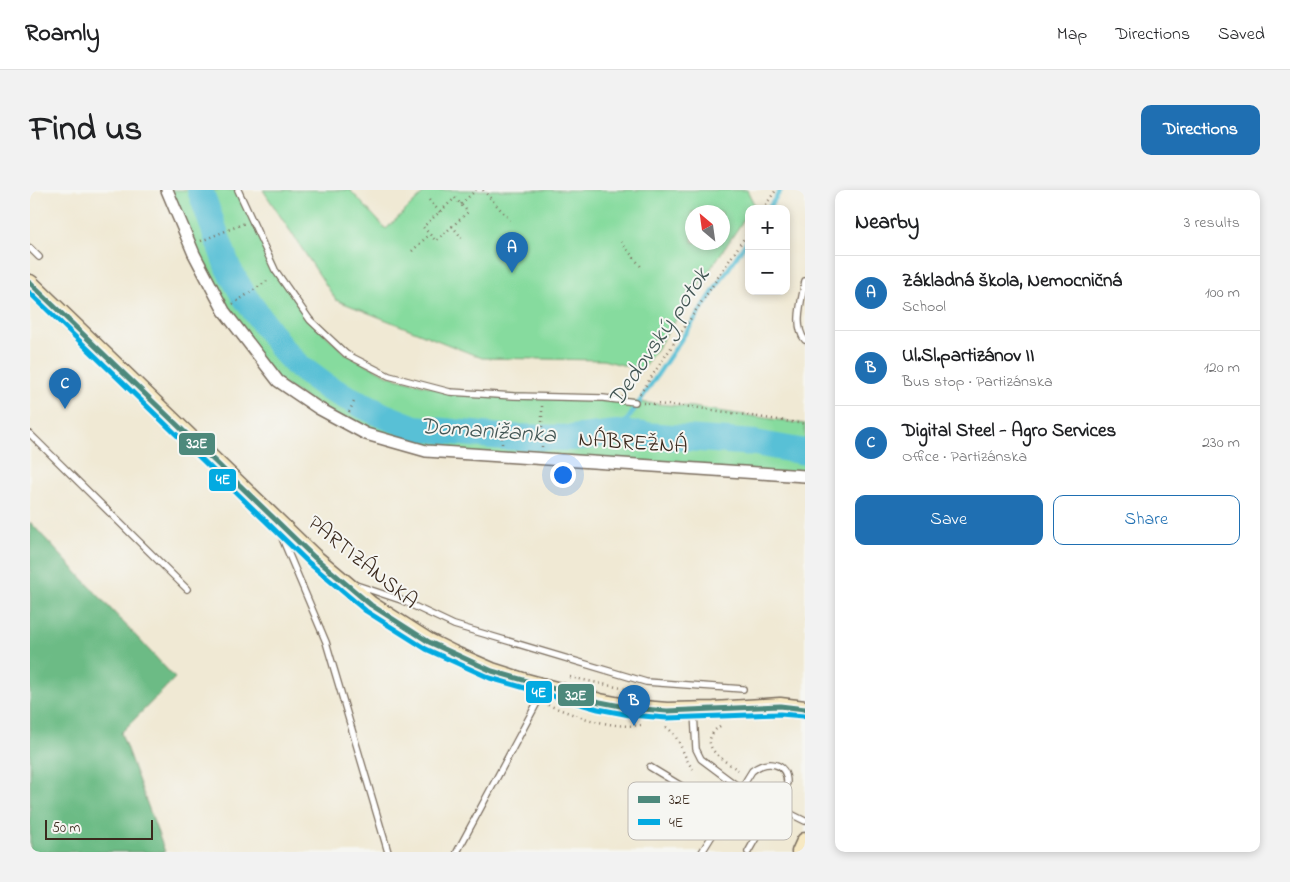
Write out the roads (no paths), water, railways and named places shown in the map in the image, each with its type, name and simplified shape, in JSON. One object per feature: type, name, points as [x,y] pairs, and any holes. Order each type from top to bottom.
[{"type":"main road","name":"PARTIZÁNSKA","points":[[30,284],[340,580],[372,605],[429,642],[479,666],[540,686],[631,708],[667,711],[780,706],[805,709]]},
{"type":"main road","name":"PARTIZÁNSKA","points":[[780,706],[805,698]]},
{"type":"main road","points":[[800,852],[805,841]]},
{"type":"street","name":"NÁBREŽNÁ","points":[[167,190],[191,246],[224,310],[278,381],[318,408],[366,434],[426,451],[805,476]]},
{"type":"lane","points":[[238,190],[278,274],[310,320],[346,354],[389,376],[450,392],[603,398],[635,402]]},
{"type":"lane","points":[[30,248],[39,257]]},
{"type":"lane","points":[[805,282],[799,321],[800,333],[805,340]]},
{"type":"lane","points":[[30,434],[187,589]]},
{"type":"lane","points":[[275,520],[293,567],[326,642],[388,852]]},
{"type":"lane","points":[[340,580],[401,600],[454,625],[646,682],[743,689]]},
{"type":"lane","points":[[457,852],[538,701],[540,686]]},
{"type":"lane","points":[[694,710],[696,750],[701,759],[732,782]]},
{"type":"lane","points":[[744,782],[752,771],[758,766],[765,764],[784,769],[787,775],[787,782]]},
{"type":"lane","points":[[650,767],[675,782]]},
{"type":"lane","points":[[792,814],[805,820]]},
{"type":"lane","points":[[705,851],[711,840]]},
{"type":"lane","points":[[748,852],[755,840]]},
{"type":"waterway","name":"Domanižanka","points":[[200,190],[228,268],[244,296],[282,349],[298,366],[328,388],[382,415],[415,428],[502,437],[572,438],[617,433],[755,443],[805,452]]},
{"type":"waterway","name":"Dedovský potok","points":[[771,205],[781,190]]},
{"type":"waterway","name":"Dedovský potok","points":[[617,433],[745,244]]},
{"type":"place","name":"Základná škola, Nemocničná","points":[[512,273]]},
{"type":"place","name":"Digital Steel - Agro Services","points":[[65,409]]},
{"type":"place","name":"Ul.Sl.partizánov II","points":[[634,726]]}]
